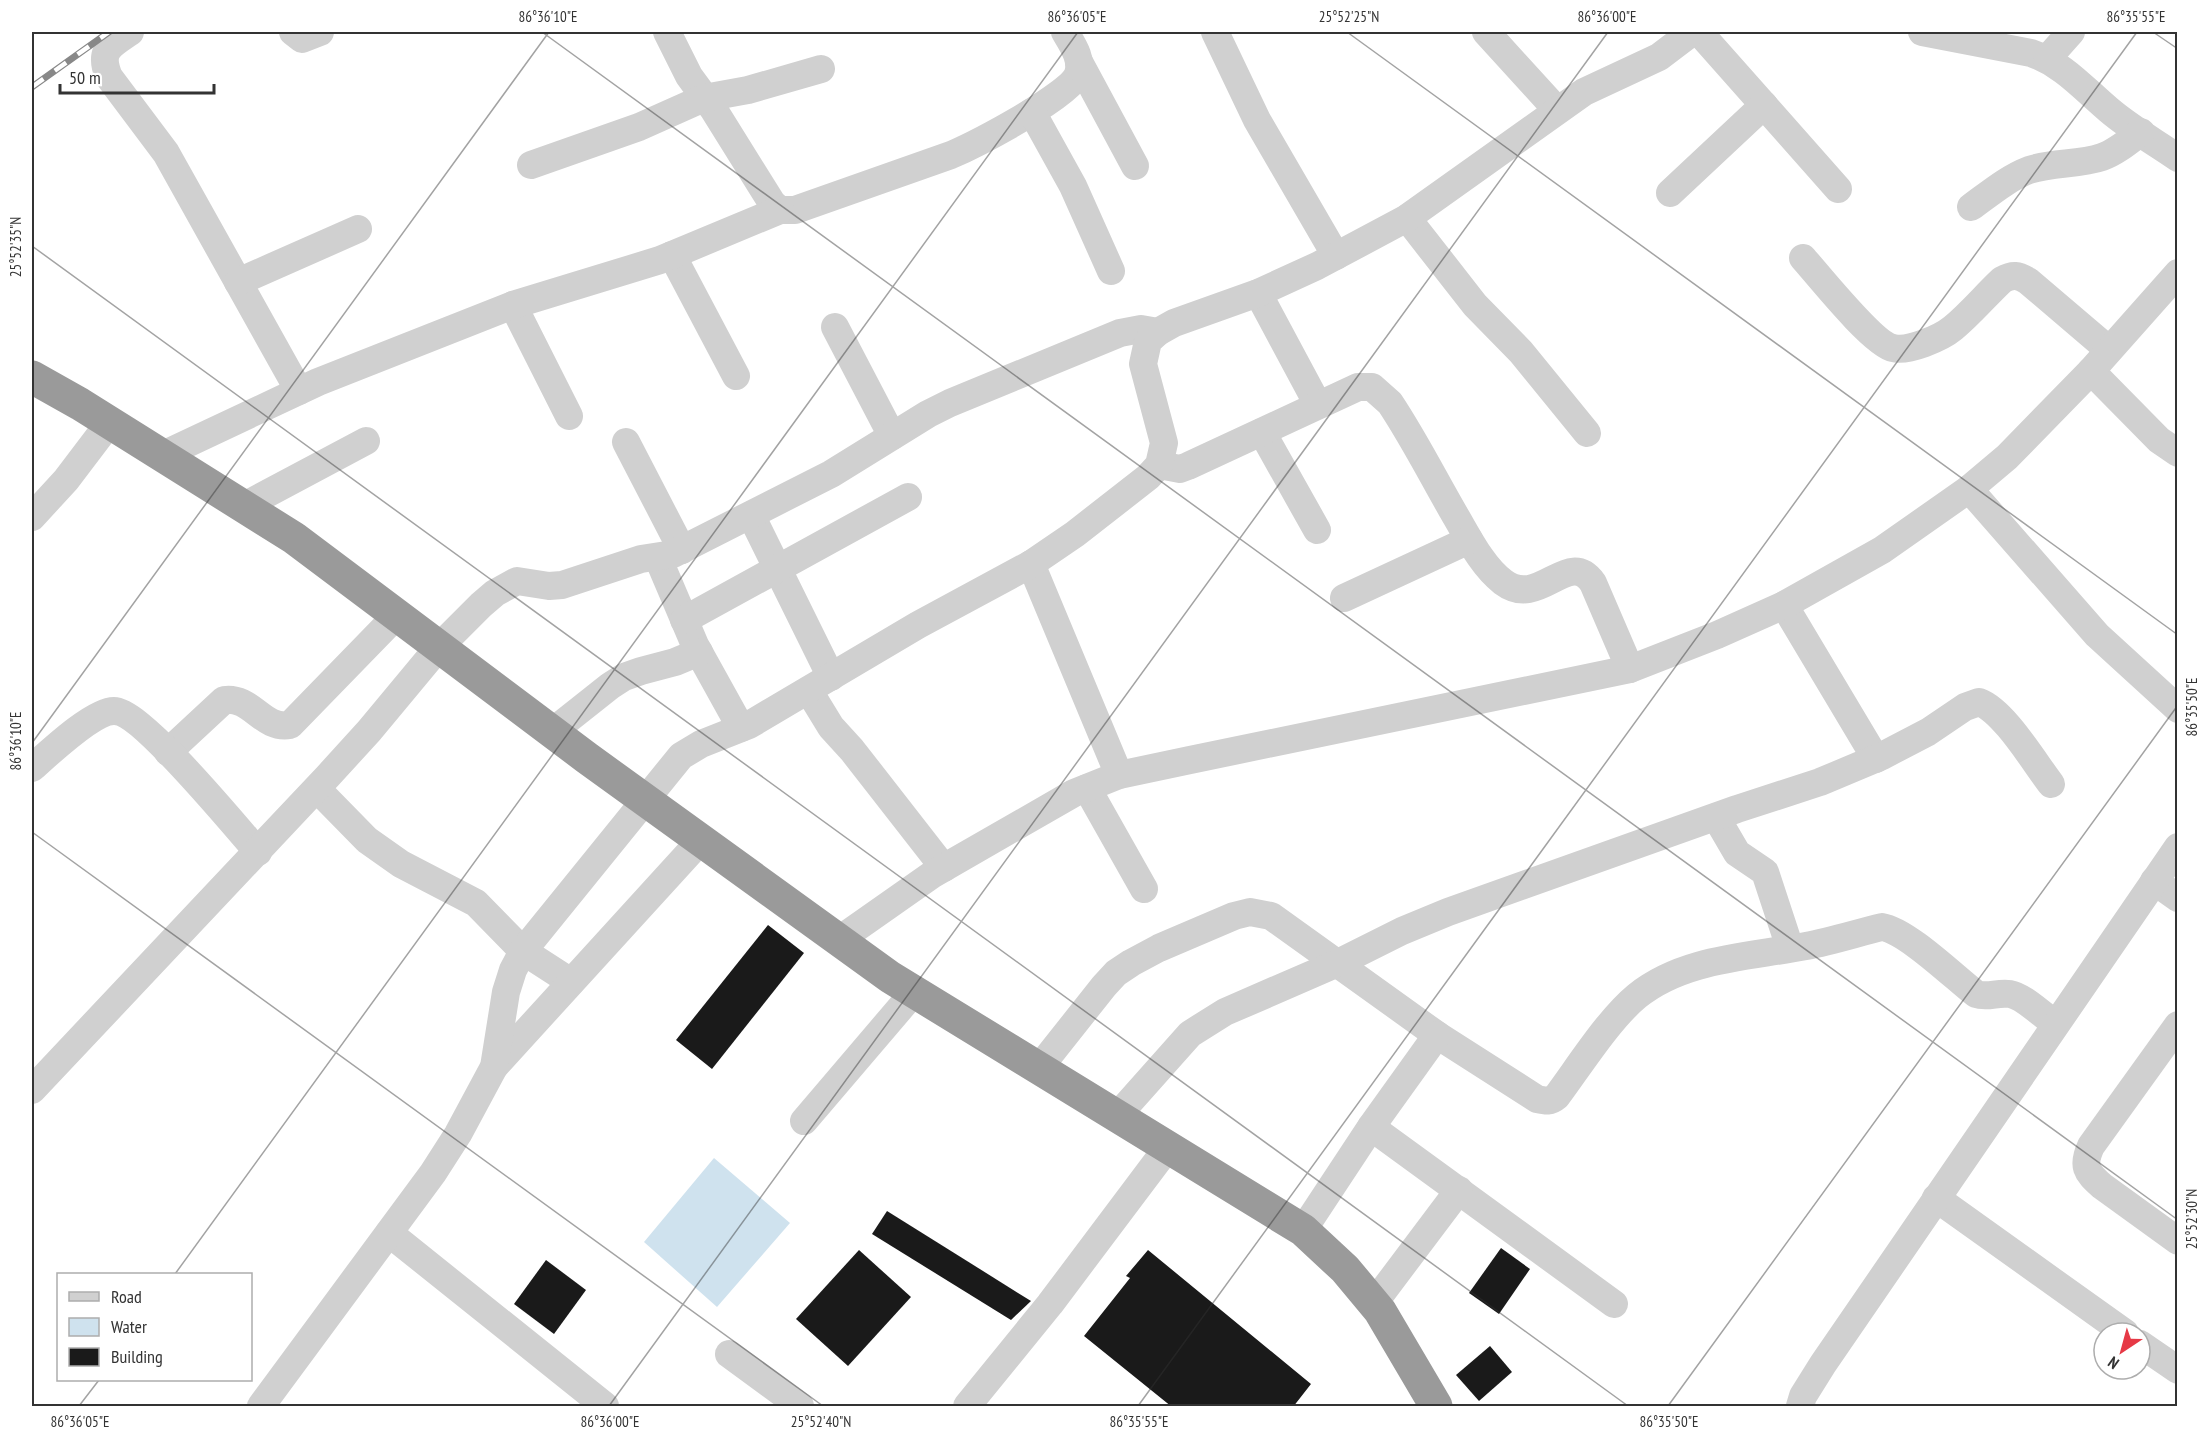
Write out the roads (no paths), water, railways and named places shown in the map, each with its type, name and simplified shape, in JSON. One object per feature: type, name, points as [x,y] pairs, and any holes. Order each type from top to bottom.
[{"type":"highway","points":[[36,388],[110,422],[294,538],[552,732],[914,992],[1303,1230],[1345,1269],[1374,1303],[1436,1407]]},
{"type":"street","points":[[130,32],[109,47],[104,56],[109,76],[166,153],[299,391]]},
{"type":"street","points":[[293,32],[302,39],[320,32]]},
{"type":"street","points":[[667,32],[678,57],[704,98],[714,110],[772,203],[780,210]]},
{"type":"street","points":[[1065,32],[1076,49],[1079,62],[1135,166]]},
{"type":"street","points":[[1215,32],[1257,120],[1336,256]]},
{"type":"street","points":[[1486,32],[1557,110]]},
{"type":"street","points":[[494,1067],[506,992],[513,970],[523,951],[681,756],[701,744],[741,728],[918,625],[1031,564],[1108,510],[1159,465],[1164,443],[1143,364],[1148,341],[1158,332],[1174,323],[1258,293],[1336,256],[1407,218],[1584,92],[1659,57],[1692,32]]},
{"type":"street","points":[[1699,32],[1838,189]]},
{"type":"street","points":[[1922,32],[2031,53],[2047,59],[2063,69],[2110,110],[2178,158]]},
{"type":"street","points":[[2047,59],[2071,32]]},
{"type":"street","points":[[163,455],[299,391],[513,305],[672,255],[780,210],[795,210],[951,155],[1032,112],[1071,84],[1078,74],[1079,62]]},
{"type":"street","points":[[531,165],[639,127],[704,98],[748,90],[821,69]]},
{"type":"street","points":[[1670,193],[1764,105]]},
{"type":"street","points":[[1032,112],[1073,186],[1110,271]]},
{"type":"street","points":[[1971,207],[2018,175],[2059,164],[2101,158],[2112,153],[2141,132]]},
{"type":"street","points":[[1407,218],[1475,305],[1521,352],[1587,433]]},
{"type":"street","points":[[238,282],[358,229]]},
{"type":"street","points":[[672,255],[736,376]]},
{"type":"street","points":[[1803,258],[1868,330],[1883,345],[1894,349],[1927,342],[1942,335],[1958,324],[2002,280],[2011,275],[2019,275],[2028,281],[2100,360],[2159,440],[2178,453]]},
{"type":"street","points":[[839,940],[944,868],[1074,793],[1119,776],[1630,669],[1717,635],[1784,605],[1882,550],[1969,489],[2007,457],[2100,360],[2178,273]]},
{"type":"street","points":[[1258,293],[1318,405]]},
{"type":"street","points":[[513,305],[569,416]]},
{"type":"street","points":[[835,327],[892,436]]},
{"type":"street","points":[[34,1082],[258,852],[369,731],[438,648],[481,604],[495,593],[517,581],[549,586],[562,585],[641,559],[670,554],[831,474],[892,436],[950,404],[1120,333],[1141,329],[1158,332]]},
{"type":"street","points":[[1159,465],[1180,469],[1188,466],[1358,387],[1366,385],[1380,391],[1404,424],[1469,540],[1494,574],[1510,586],[1521,590],[1534,588],[1570,571],[1580,570],[1588,575],[1630,669]]},
{"type":"street","points":[[32,517],[66,480],[110,422]]},
{"type":"street","points":[[1262,432],[1317,530]]},
{"type":"street","points":[[244,506],[366,441]]},
{"type":"street","points":[[626,442],[670,554],[684,620],[741,728]]},
{"type":"street","points":[[1969,489],[2097,635],[2178,710]]},
{"type":"street","points":[[684,620],[908,497]]},
{"type":"street","points":[[751,515],[778,570],[820,684],[835,733],[852,750],[944,868]]},
{"type":"street","points":[[1344,598],[1469,540]]},
{"type":"street","points":[[1031,564],[1119,776]]},
{"type":"street","points":[[1784,605],[1876,759]]},
{"type":"street","points":[[168,752],[224,700],[233,699],[244,702],[269,722],[281,726],[290,725],[397,615]]},
{"type":"street","points":[[552,732],[624,677],[641,670],[675,662],[699,652]]},
{"type":"street","points":[[1117,1116],[1190,1034],[1225,1012],[1448,912],[1820,782],[1876,759],[1928,732],[1965,707],[1979,702],[1989,705],[2001,717],[2050,784]]},
{"type":"street","points":[[32,768],[84,725],[103,713],[114,711],[125,713],[139,723],[168,752],[258,852]]},
{"type":"street","points":[[1087,788],[1144,889]]},
{"type":"street","points":[[316,789],[367,840],[401,864],[476,903],[523,951],[571,982]]},
{"type":"street","points":[[1716,817],[1737,853],[1765,872],[1790,948]]},
{"type":"street","points":[[261,1407],[433,1173],[458,1134],[494,1067],[701,840]]},
{"type":"street","points":[[1800,1407],[1803,1395],[1818,1372],[2178,847]]},
{"type":"street","points":[[2154,881],[2178,898]]},
{"type":"street","points":[[1039,1068],[1116,973],[1159,948],[1234,916],[1250,912],[1270,916],[1437,1035],[1537,1099],[1551,1101],[1630,1003],[1655,983],[1678,972],[1882,927],[1890,928],[1906,938],[1976,994],[1983,996],[2009,993],[2017,996],[2055,1024]]},
{"type":"street","points":[[804,1121],[914,992]]},
{"type":"street","points":[[2178,1025],[2091,1146],[2086,1157],[2086,1167],[2091,1176],[2102,1186],[2178,1241]]},
{"type":"street","points":[[1303,1230],[1371,1127],[1437,1035]]},
{"type":"street","points":[[1371,1127],[1614,1304]]},
{"type":"street","points":[[967,1407],[1050,1304],[1168,1147]]},
{"type":"street","points":[[1374,1303],[1459,1190]]},
{"type":"street","points":[[1936,1198],[2108,1321]]},
{"type":"street","points":[[389,1233],[605,1407]]},
{"type":"street","points":[[2152,1352],[2178,1370]]},
{"type":"street","points":[[729,1354],[800,1407]]},
{"type":"water","points":[[714,1158],[790,1223],[717,1307],[644,1242]]},
{"type":"railway","points":[[32,87],[109,32]]}]
